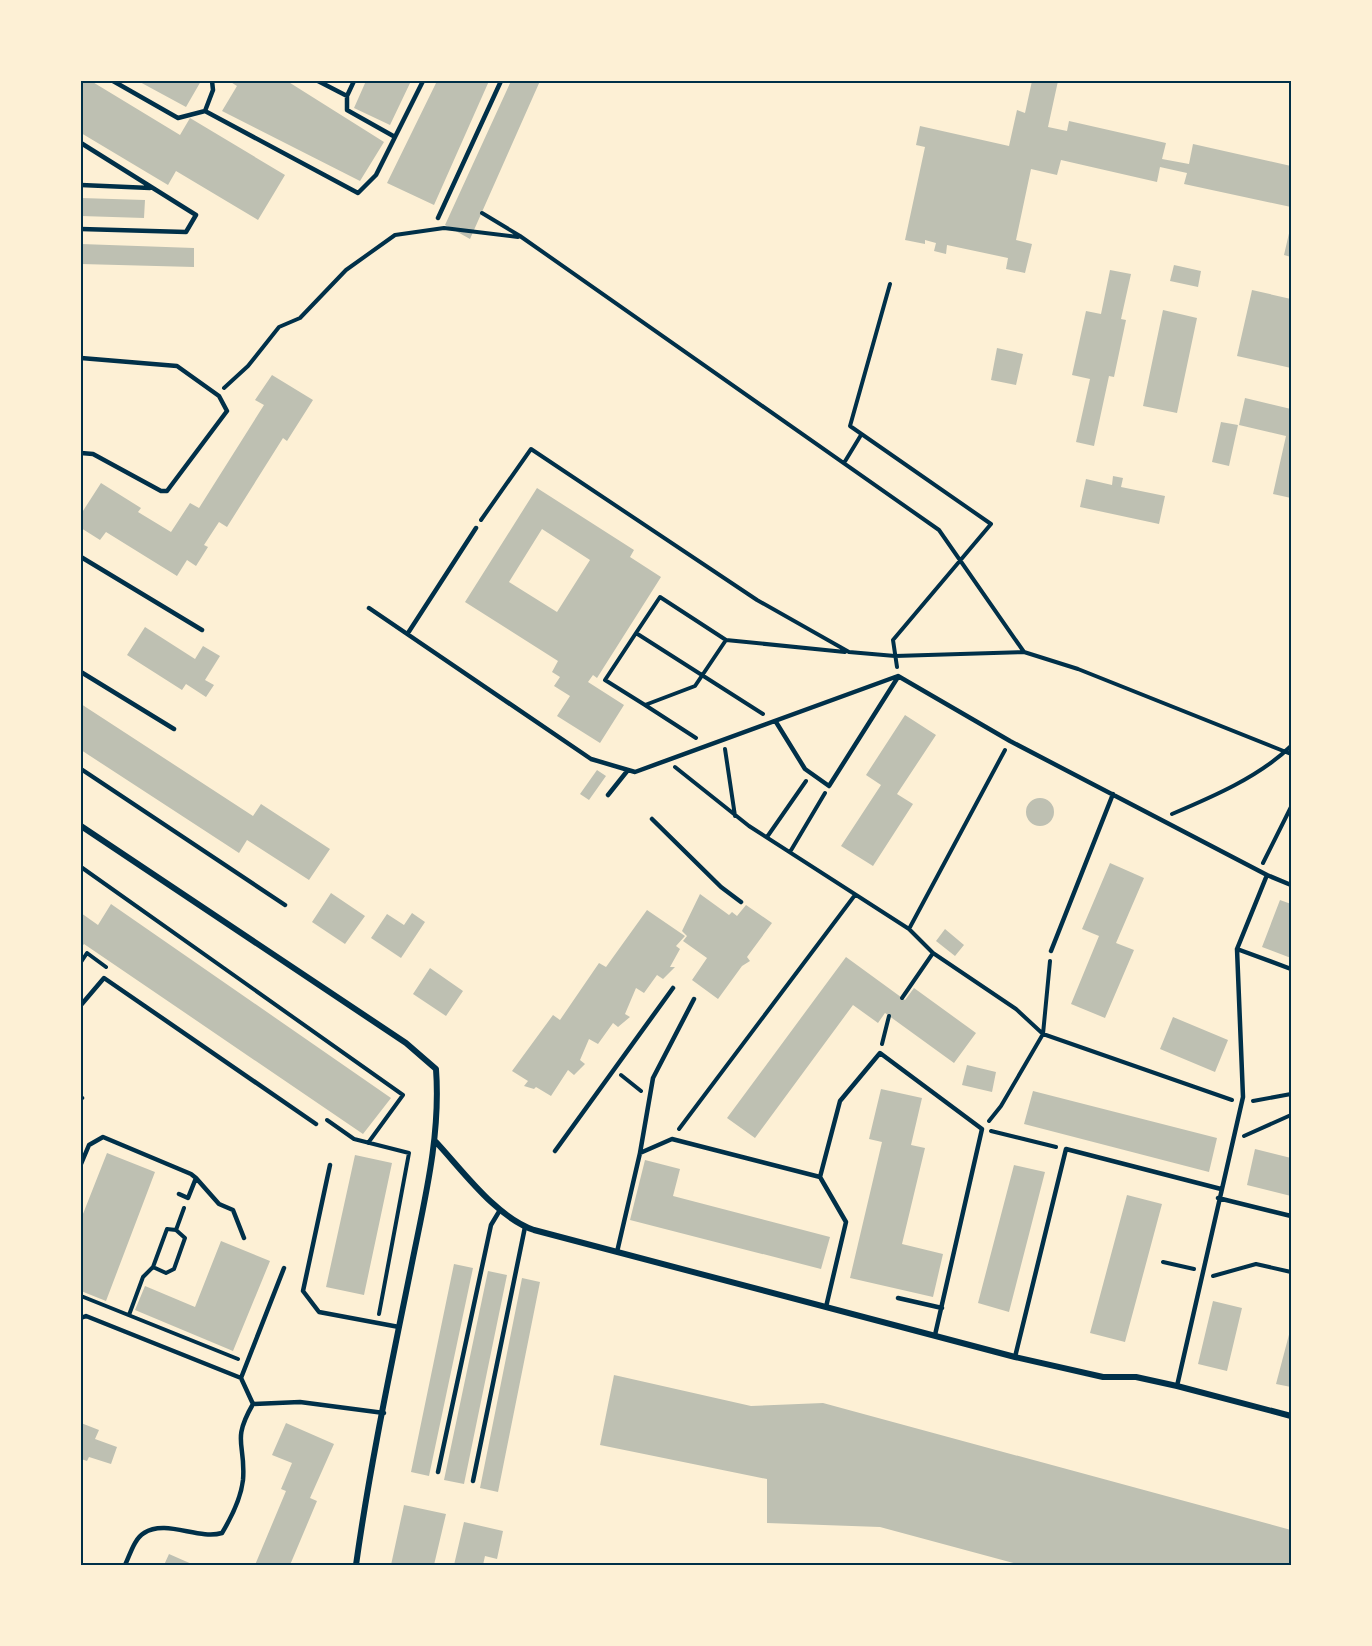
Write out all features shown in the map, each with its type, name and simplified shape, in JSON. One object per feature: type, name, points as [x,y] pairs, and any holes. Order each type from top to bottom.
[{"type":"street","points":[[81,826],[406,1043],[436,1069],[436,1142],[384,1413],[368,1479],[357,1565]]},
{"type":"street","points":[[436,1142],[500,1210],[525,1227],[1015,1357],[1103,1377],[1136,1377],[1291,1416]]},
{"type":"lane","points":[[113,81],[178,118],[205,111],[358,193],[376,175],[423,81]]},
{"type":"lane","points":[[205,111],[213,90],[212,81]]},
{"type":"lane","points":[[318,81],[347,96]]},
{"type":"lane","points":[[354,81],[347,96],[347,110],[395,137]]},
{"type":"lane","points":[[438,218],[501,81]]},
{"type":"lane","points":[[81,143],[196,215],[186,231],[81,229]]},
{"type":"lane","points":[[81,185],[152,188]]},
{"type":"lane","points":[[81,358],[177,366],[219,396],[227,411],[167,491],[161,491],[93,454],[81,453]]},
{"type":"lane","points":[[408,633],[476,528]]},
{"type":"lane","points":[[81,556],[202,630]]},
{"type":"lane","points":[[369,608],[591,759],[635,772],[724,742],[898,676]]},
{"type":"lane","points":[[81,672],[174,729]]},
{"type":"lane","points":[[898,676],[1010,741],[1259,871],[1291,885]]},
{"type":"lane","points":[[776,722],[805,769],[829,786],[898,676]]},
{"type":"lane","points":[[81,770],[285,905]]},
{"type":"lane","points":[[608,795],[628,770]]},
{"type":"lane","points":[[1051,951],[1113,794]]},
{"type":"lane","points":[[652,819],[721,887],[741,902]]},
{"type":"lane","points":[[1177,1386],[1218,1198],[1242,1103],[1237,949],[1267,875]]},
{"type":"lane","points":[[1237,949],[1291,969]]},
{"type":"lane","points":[[81,1005],[104,978],[316,1124]]},
{"type":"lane","points":[[555,1150],[673,988]]},
{"type":"lane","points":[[617,1252],[640,1153],[653,1078],[694,999]]},
{"type":"lane","points":[[820,1178],[840,1101],[880,1053],[982,1129],[935,1335]]},
{"type":"lane","points":[[81,1164],[89,1145],[103,1137],[191,1174],[219,1204],[233,1210],[244,1238]]},
{"type":"lane","points":[[640,1153],[672,1139],[820,1178],[846,1222],[826,1307]]},
{"type":"lane","points":[[1015,1357],[1066,1149],[1221,1188]]},
{"type":"lane","points":[[330,1165],[303,1291],[319,1312],[399,1327]]},
{"type":"lane","points":[[179,1194],[188,1198],[196,1178]]},
{"type":"lane","points":[[1218,1198],[1291,1216]]},
{"type":"lane","points":[[438,1472],[491,1225],[500,1210]]},
{"type":"lane","points":[[472,1481],[525,1227]]},
{"type":"lane","points":[[241,1378],[284,1268]]},
{"type":"lane","points":[[897,1298],[942,1308]]},
{"type":"lane","points":[[81,1318],[86,1316],[241,1378],[253,1404]]},
{"type":"lane","points":[[253,1404],[300,1402],[384,1413]]},
{"type":"lane","points":[[125,1565],[137,1540],[144,1533],[168,1529],[204,1536],[222,1533],[241,1490],[243,1461],[239,1445],[242,1424],[253,1404]]},
{"type":"path","points":[[482,213],[522,238],[939,530],[1024,652]]},
{"type":"path","points":[[219,396],[229,381],[249,366],[279,327],[300,318],[346,270],[395,235],[444,228],[522,238]]},
{"type":"path","points":[[890,284],[850,426],[991,524],[893,640],[898,676]]},
{"type":"path","points":[[844,463],[861,435]]},
{"type":"path","points":[[476,528],[531,449],[757,600],[849,652]]},
{"type":"path","points":[[710,747],[605,680],[660,597],[726,640],[895,656],[1024,652],[1078,669],[1291,754]]},
{"type":"path","points":[[636,633],[776,722]]},
{"type":"path","points":[[645,705],[695,686],[726,640]]},
{"type":"path","points":[[909,930],[1010,741]]},
{"type":"path","points":[[724,742],[735,816]]},
{"type":"path","points":[[1160,819],[1206,799],[1266,766],[1291,746]]},
{"type":"path","points":[[667,761],[735,816],[909,930],[933,952],[1016,1009],[1043,1034],[1242,1103],[1291,1094]]},
{"type":"path","points":[[767,837],[812,774]]},
{"type":"path","points":[[790,852],[829,786]]},
{"type":"path","points":[[1259,871],[1291,807]]},
{"type":"path","points":[[81,867],[403,1095],[368,1143],[409,1153],[377,1323]]},
{"type":"path","points":[[672,1139],[855,895]]},
{"type":"path","points":[[1051,951],[1043,1034],[1001,1106],[982,1129],[1066,1149]]},
{"type":"path","points":[[902,998],[933,952]]},
{"type":"path","points":[[880,1053],[889,1016]]},
{"type":"path","points":[[1232,1142],[1291,1115]]},
{"type":"path","points":[[176,1230],[188,1198]]},
{"type":"path","points":[[129,1315],[143,1277],[153,1267],[166,1229],[176,1230],[185,1238],[174,1269],[166,1273],[153,1267]]},
{"type":"path","points":[[1163,1262],[1203,1270]]},
{"type":"path","points":[[1200,1280],[1256,1264],[1291,1272]]},
{"type":"path","points":[[81,1296],[247,1362]]},
{"type":"building","points":[[81,81],[91,81],[180,135],[190,118],[285,175],[258,220],[176,171],[168,185],[81,133]]},
{"type":"building","points":[[138,81],[201,81],[186,107]]},
{"type":"building","points":[[229,81],[287,81],[384,142],[360,181],[222,111],[237,86]]},
{"type":"building","points":[[366,81],[411,81],[390,125],[354,108]]},
{"type":"building","points":[[437,81],[489,81],[434,205],[387,183]]},
{"type":"building","points":[[511,81],[540,81],[470,239],[445,225]]},
{"type":"building","points":[[1032,81],[1058,81],[1048,127],[1067,131],[1069,121],[1166,143],[1162,159],[1189,164],[1193,144],[1291,166],[1291,207],[1184,184],[1187,173],[1160,167],[1157,182],[1061,160],[1057,175],[1031,169],[1016,240],[1032,244],[1025,273],[1006,269],[1008,258],[947,245],[946,254],[934,251],[936,243],[925,240],[925,244],[905,240],[925,147],[916,145],[920,126],[1009,146],[1017,110],[1025,113]]},
{"type":"building","points":[[81,198],[145,200],[144,218],[81,216]]},
{"type":"building","points":[[1291,229],[1291,257],[1284,255]]},
{"type":"building","points":[[81,244],[194,248],[194,267],[81,264]]},
{"type":"building","points":[[1174,265],[1201,271],[1198,287],[1170,281]]},
{"type":"building","points":[[1110,270],[1131,274],[1121,319],[1126,320],[1114,377],[1109,376],[1094,446],[1076,442],[1090,379],[1072,375],[1086,311],[1101,314]]},
{"type":"building","points":[[1252,290],[1291,299],[1291,368],[1237,356]]},
{"type":"building","points":[[1163,310],[1197,318],[1177,413],[1143,406]]},
{"type":"building","points":[[997,348],[1023,354],[1016,385],[991,380]]},
{"type":"building","points":[[272,375],[313,400],[287,441],[283,438],[227,527],[219,522],[204,545],[208,547],[196,566],[187,560],[177,576],[106,532],[100,540],[81,528],[81,514],[101,483],[141,508],[138,512],[171,532],[190,503],[199,508],[264,405],[255,400]]},
{"type":"building","points":[[1245,398],[1291,409],[1291,498],[1273,494],[1286,436],[1239,425]]},
{"type":"building","points":[[1221,422],[1238,425],[1229,466],[1212,462]]},
{"type":"building","points":[[1113,476],[1123,478],[1121,487],[1165,496],[1159,524],[1080,507],[1086,479],[1112,485]]},
{"type":"building","points":[[537,488],[634,550],[630,557],[661,577],[597,678],[593,675],[588,682],[624,705],[600,743],[557,716],[570,696],[554,686],[560,677],[552,672],[558,661],[465,602]],"holes":[[[542,529],[590,560],[557,612],[509,582]]]},
{"type":"building","points":[[145,627],[195,659],[203,646],[220,656],[205,680],[214,685],[206,697],[186,684],[182,690],[127,655]]},
{"type":"building","points":[[81,704],[253,816],[261,804],[330,849],[309,880],[247,840],[239,853],[81,750]]},
{"type":"building","points":[[905,715],[936,735],[897,794],[913,804],[873,866],[841,846],[881,785],[866,775]]},
{"type":"building","points":[[597,770],[606,776],[589,800],[580,794]]},
{"type":"building","points":[[1040,798],[1050,802],[1054,812],[1050,822],[1040,826],[1030,822],[1026,812],[1030,802]]},
{"type":"building","points":[[1110,863],[1144,878],[1116,943],[1134,950],[1105,1018],[1071,1004],[1099,936],[1082,929]]},
{"type":"building","points":[[331,893],[365,916],[345,944],[312,922]]},
{"type":"building","points":[[700,894],[729,915],[732,912],[737,916],[746,905],[772,923],[747,957],[750,961],[742,966],[718,999],[692,980],[707,958],[683,941],[687,936],[682,931]]},
{"type":"building","points":[[1280,900],[1291,904],[1291,958],[1262,947]]},
{"type":"building","points":[[111,904],[391,1098],[363,1134],[84,944],[81,948],[81,913],[98,925]]},
{"type":"building","points":[[647,910],[685,936],[676,946],[680,949],[670,967],[675,967],[663,979],[657,975],[644,993],[636,988],[625,1014],[630,1017],[618,1027],[613,1023],[598,1044],[589,1039],[580,1060],[585,1064],[574,1075],[568,1070],[551,1096],[536,1087],[534,1089],[524,1086],[528,1081],[512,1071],[553,1015],[560,1020],[599,963],[606,967]]},
{"type":"building","points":[[412,913],[425,922],[401,958],[371,938],[387,914],[404,925]]},
{"type":"building","points":[[945,929],[964,945],[955,956],[936,941]]},
{"type":"building","points":[[846,957],[905,1000],[914,988],[976,1033],[954,1063],[885,1013],[878,1023],[853,1005],[755,1138],[727,1118]]},
{"type":"building","points":[[430,968],[463,991],[446,1016],[413,994]]},
{"type":"building","points":[[1173,1017],[1228,1040],[1215,1072],[1160,1049]]},
{"type":"building","points":[[967,1065],[996,1072],[992,1092],[962,1085]]},
{"type":"building","points":[[881,1089],[922,1098],[911,1145],[925,1148],[902,1244],[943,1254],[933,1297],[850,1278],[882,1142],[869,1139]]},
{"type":"building","points":[[1033,1091],[1217,1138],[1209,1172],[1024,1124]]},
{"type":"building","points":[[1255,1149],[1291,1158],[1291,1196],[1247,1185]]},
{"type":"building","points":[[107,1153],[155,1172],[106,1301],[81,1291],[81,1219]]},
{"type":"building","points":[[355,1155],[392,1163],[364,1295],[326,1287]]},
{"type":"building","points":[[645,1160],[680,1169],[673,1196],[830,1237],[821,1269],[630,1220]]},
{"type":"building","points":[[1014,1165],[1045,1172],[1009,1312],[978,1303]]},
{"type":"building","points":[[1127,1195],[1162,1204],[1125,1342],[1090,1333]]},
{"type":"building","points":[[221,1241],[270,1261],[233,1351],[135,1310],[145,1286],[195,1307]]},
{"type":"building","points":[[454,1264],[473,1268],[429,1476],[411,1472]]},
{"type":"building","points":[[488,1271],[507,1275],[464,1484],[444,1480]]},
{"type":"building","points":[[522,1278],[540,1282],[498,1492],[480,1488]]},
{"type":"building","points":[[1213,1301],[1242,1308],[1227,1371],[1198,1364]]},
{"type":"building","points":[[1291,1327],[1291,1387],[1276,1384]]},
{"type":"building","points":[[614,1375],[751,1406],[823,1403],[1291,1530],[1291,1565],[1021,1565],[880,1527],[767,1523],[767,1479],[600,1445]]},
{"type":"building","points":[[81,1423],[99,1430],[95,1439],[117,1447],[111,1464],[89,1457],[87,1461],[81,1459]]},
{"type":"building","points":[[286,1423],[334,1444],[310,1498],[317,1501],[290,1565],[255,1565],[286,1491],[281,1489],[292,1463],[272,1455]]},
{"type":"building","points":[[404,1505],[446,1514],[434,1565],[391,1565]]},
{"type":"building","points":[[464,1522],[503,1531],[497,1559],[485,1556],[483,1565],[454,1565]]},
{"type":"building","points":[[169,1554],[194,1565],[164,1565]]}]
